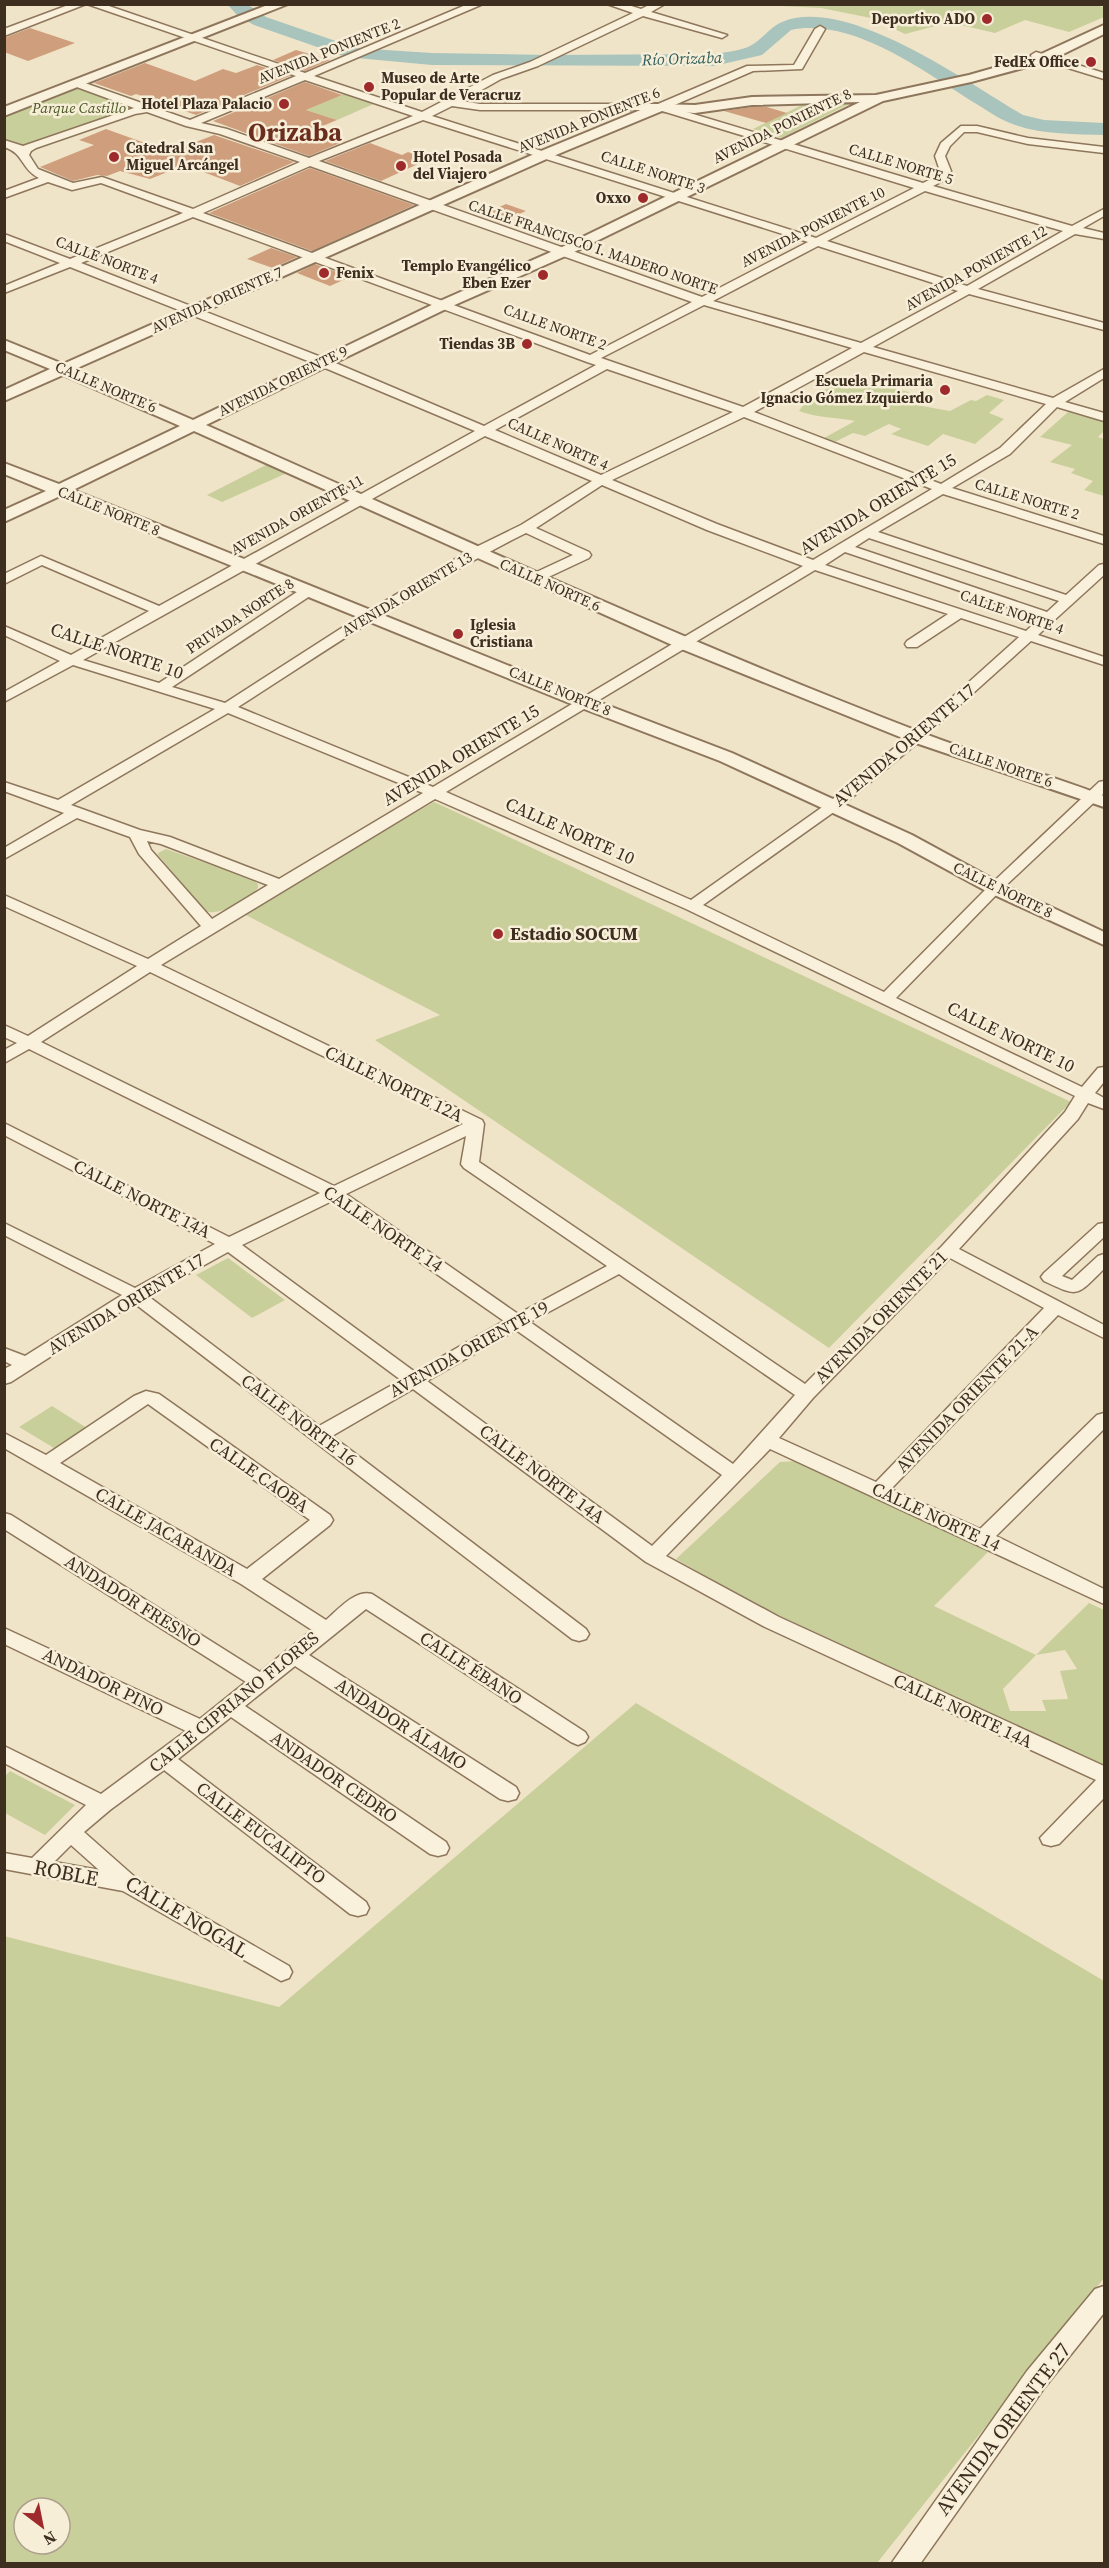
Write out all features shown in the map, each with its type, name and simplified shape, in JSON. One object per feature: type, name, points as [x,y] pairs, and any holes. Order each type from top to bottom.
[{"type":"street","points":[[4,33],[81,4]]},
{"type":"street","name":"CALLE NORTE 3","points":[[92,4],[423,116],[968,290],[1104,327]]},
{"type":"street","name":"AVENIDA PONIENTE 2","points":[[190,123],[355,57],[478,4]]},
{"type":"street","points":[[612,4],[722,35]]},
{"type":"street","points":[[4,290],[194,213],[307,163],[451,104],[497,77],[566,50],[660,4]]},
{"type":"street","points":[[4,112],[277,6]]},
{"type":"street","name":"AVENIDA PONIENTE 8","points":[[1035,58],[1104,22]]},
{"type":"street","name":"AVENIDA PONIENTE 6","points":[[431,207],[546,154],[751,68],[789,69],[798,67],[820,29]]},
{"type":"street","name":"AVENIDA PONIENTE 8","points":[[565,251],[879,98],[971,78],[1035,58],[1104,29]]},
{"type":"street","points":[[1035,58],[1104,76]]},
{"type":"street","name":"CALLE FRANCISCO I. MADERO NORTE","points":[[78,84],[190,123],[223,131],[307,163],[565,251],[701,301],[861,349],[1104,417]]},
{"type":"street","points":[[451,104],[480,107],[660,107],[692,112],[752,101],[879,98]]},
{"type":"street","points":[[24,154],[26,149],[32,146],[133,111],[148,109]]},
{"type":"street","name":"CALLE NORTE 5","points":[[692,112],[784,144],[924,187],[1074,230],[1104,236]]},
{"type":"street","name":"AVENIDA PONIENTE 10","points":[[701,301],[945,175],[946,167],[940,156],[941,151],[961,129],[968,128],[1028,141],[1104,150]]},
{"type":"street","name":"CALLE NORTE 2","points":[[4,143],[19,148],[34,171],[72,187],[102,180],[744,412],[942,489],[1104,540]]},
{"type":"street","points":[[4,195],[48,178]]},
{"type":"street","name":"AVENIDA ORIENTE 7","points":[[4,396],[193,310],[431,207]]},
{"type":"street","name":"AVENIDA PONIENTE 12","points":[[861,349],[1104,212]]},
{"type":"street","name":"CALLE NORTE 4","points":[[4,237],[322,362],[712,527],[813,564],[1032,635],[1104,661]]},
{"type":"street","name":"AVENIDA ORIENTE 9","points":[[4,517],[322,362],[565,251]]},
{"type":"street","points":[[591,358],[701,301]]},
{"type":"street","name":"CALLE NORTE 6","points":[[4,344],[685,644],[916,736],[1100,795]]},
{"type":"street","name":"AVENIDA ORIENTE 13","points":[[59,806],[227,708],[370,616],[477,552],[526,528],[600,481],[744,412],[861,349]]},
{"type":"street","name":"AVENIDA ORIENTE 11","points":[[4,698],[358,500],[608,364]]},
{"type":"street","name":"AVENIDA ORIENTE 15","points":[[4,1058],[210,927],[1005,451],[1054,403],[1104,373]]},
{"type":"street","name":"CALLE NORTE 8","points":[[4,468],[726,757],[905,839],[995,888],[1104,939]]},
{"type":"street","points":[[526,528],[584,555],[535,578]]},
{"type":"street","points":[[867,533],[1069,600]]},
{"type":"street","points":[[843,547],[1050,617]]},
{"type":"street","points":[[4,580],[41,560],[159,611]]},
{"type":"street","name":"AVENIDA ORIENTE 17","points":[[692,906],[833,806],[1032,635],[1104,568]]},
{"type":"street","name":"PRIVADA NORTE 8","points":[[160,688],[308,591]]},
{"type":"street","points":[[912,644],[961,612]]},
{"type":"street","name":"CALLE NORTE 10","points":[[4,630],[70,660],[227,708],[435,794],[692,906],[1104,1104]]},
{"type":"street","points":[[4,786],[136,834],[165,840],[281,885]]},
{"type":"street","points":[[887,998],[995,888],[1100,795]]},
{"type":"street","points":[[4,855],[74,813]]},
{"type":"street","points":[[136,834],[144,851],[210,927]]},
{"type":"street","points":[[144,851],[165,840]]},
{"type":"street","name":"CALLE NORTE 12A","points":[[4,900],[148,965],[476,1124],[470,1164],[806,1394]]},
{"type":"street","name":"CALLE NORTE 14","points":[[4,1030],[333,1193],[518,1320],[734,1474]]},
{"type":"street","name":"AVENIDA ORIENTE 21","points":[[653,1557],[767,1440],[806,1394],[948,1250],[1072,1115],[1085,1094],[1104,1072]]},
{"type":"street","name":"AVENIDA ORIENTE 17","points":[[4,1378],[135,1295],[229,1244],[476,1124]]},
{"type":"street","name":"CALLE NORTE 14A","points":[[4,1128],[229,1244],[415,1379],[653,1557],[772,1622],[1104,1775]]},
{"type":"street","name":"CALLE NORTE 16","points":[[4,1228],[135,1295],[579,1634]]},
{"type":"street","points":[[1104,1228],[1050,1277],[1074,1288],[1104,1260]]},
{"type":"street","points":[[948,1250],[1104,1332]]},
{"type":"street","name":"AVENIDA ORIENTE 19","points":[[318,1435],[518,1320],[620,1266]]},
{"type":"street","name":"AVENIDA ORIENTE 21-A","points":[[879,1490],[1054,1307]]},
{"type":"street","points":[[4,1354],[26,1364]]},
{"type":"street","name":"CALLE CAOBA","points":[[45,1464],[146,1397],[152,1398],[323,1520],[248,1579]]},
{"type":"street","points":[[983,1538],[1104,1419]]},
{"type":"street","name":"CALLE JACARANDA","points":[[4,1439],[248,1579],[325,1629]]},
{"type":"street","name":"CALLE NORTE 14","points":[[767,1440],[983,1538],[1104,1596]]},
{"type":"street","name":"ANDADOR FRESNO","points":[[4,1520],[261,1682]]},
{"type":"street","name":"CALLE CIPRIANO FLORES","points":[[36,1867],[70,1832],[102,1804],[164,1759],[365,1599]]},
{"type":"street","name":"CALLE ÉBANO","points":[[365,1599],[578,1737]]},
{"type":"street","name":"ANDADOR PINO","points":[[4,1635],[201,1729]]},
{"type":"street","name":"ANDADOR ÁLAMO","points":[[294,1655],[508,1792]]},
{"type":"street","name":"ANDADOR CEDRO","points":[[230,1706],[438,1848]]},
{"type":"street","points":[[4,1754],[102,1804]]},
{"type":"street","name":"CALLE EUCALIPTO","points":[[164,1759],[358,1908]]},
{"type":"street","points":[[1051,1838],[1104,1785]]},
{"type":"street","name":"CALLE NOGAL","points":[[70,1832],[128,1884],[281,1972]]},
{"type":"street","name":"ROBLE","points":[[4,1861],[128,1884]]},
{"type":"street","name":"AVENIDA ORIENTE 27","points":[[904,2564],[1036,2379],[1104,2296]]},
{"type":"green space","name":"Deportivo ADO","points":[[762,5],[1095,5],[1104,7],[1104,17],[1069,32],[1025,20],[995,33],[956,24],[943,24],[905,34],[871,18],[821,8]]},
{"type":"green space","name":"Parque Castillo","points":[[80,87],[139,107],[25,147],[5,140],[5,116]]},
{"type":"green space","points":[[346,93],[376,103],[337,120],[306,110]]},
{"type":"green space","points":[[859,99],[781,138],[753,129],[808,102]]},
{"type":"green space","points":[[841,380],[869,383],[909,392],[905,403],[950,411],[987,395],[1004,400],[989,413],[1004,419],[975,444],[943,434],[928,446],[891,434],[901,429],[889,424],[865,436],[853,433],[835,442],[824,438],[855,421],[799,411],[806,401]]},
{"type":"green space","points":[[1068,412],[1104,421],[1104,431],[1098,437],[1104,439],[1104,496],[1084,490],[1093,481],[1071,473],[1075,469],[1050,462],[1072,445],[1040,437]]},
{"type":"green space","points":[[268,464],[287,473],[222,502],[207,495]]},
{"type":"green space","points":[[434,802],[1071,1102],[829,1348],[375,1040],[440,1015],[242,913]]},
{"type":"green space","points":[[166,849],[252,879],[258,884],[258,888],[233,906],[218,911],[205,911],[158,855]]},
{"type":"green space","points":[[228,1258],[285,1300],[252,1318],[196,1275]]},
{"type":"green space","points":[[52,1406],[87,1428],[54,1448],[19,1427]]},
{"type":"green space","points":[[797,1461],[988,1552],[934,1606],[1036,1655],[1089,1603],[1104,1610],[1104,1765],[756,1605],[676,1559],[780,1462]],"holes":[[[1065,1650],[1077,1669],[1060,1671],[1068,1699],[1042,1700],[1046,1711],[1010,1711],[1003,1689],[1036,1655]]]},
{"type":"green space","points":[[636,1703],[1104,1981],[1104,2278],[877,2563],[5,2563],[4,1936],[279,2007]]},
{"type":"green space","points":[[10,1771],[75,1805],[45,1835],[5,1813],[5,1776]]},
{"type":"building","points":[[30,28],[75,43],[28,61],[4,52],[4,38]]},
{"type":"building","points":[[296,50],[330,60],[305,71],[273,60]]},
{"type":"building","points":[[145,63],[195,81],[223,69],[236,73],[257,65],[290,76],[196,115],[136,94],[131,96],[94,83]]},
{"type":"building","points":[[305,82],[342,95],[306,110],[337,120],[311,131],[345,141],[309,156],[213,121]]},
{"type":"building","points":[[767,107],[787,113],[766,123],[724,111]]},
{"type":"building","points":[[106,129],[170,152],[214,135],[294,162],[240,186],[185,165],[150,179],[120,171],[107,176],[97,175],[73,181],[40,167],[94,145],[79,140]]},
{"type":"building","points":[[370,143],[402,155],[408,152],[429,159],[381,181],[325,161]]},
{"type":"building","points":[[310,168],[414,205],[312,251],[209,213]]},
{"type":"building","points":[[506,204],[526,211],[500,223],[480,216]]},
{"type":"building","points":[[271,248],[297,257],[273,268],[247,259]]},
{"type":"building","name":"Fenix","points":[[315,264],[350,277],[330,286],[297,273]]},
{"type":"waterway","name":"Río Orizaba","points":[[236,4],[244,12],[260,21],[353,53],[432,59],[714,60],[755,51],[785,26],[799,23],[828,25],[853,30],[888,43],[1016,119],[1044,126],[1104,129]]},
{"type":"place","name":"Deportivo ADO","points":[[987,19]]},
{"type":"place","name":"FedEx Office","points":[[1091,62]]},
{"type":"place","name":"Museo de Arte Popular de Veracruz","points":[[369,87]]},
{"type":"place","name":"Hotel Plaza Palacio","points":[[284,104]]},
{"type":"place","name":"Catedral San Miguel Arcángel","points":[[114,157]]},
{"type":"place","name":"Hotel Posada del Viajero","points":[[401,166]]},
{"type":"place","name":"Oxxo","points":[[643,198]]},
{"type":"place","name":"Fenix","points":[[324,273]]},
{"type":"place","name":"Templo Evangélico Eben Ezer","points":[[543,275]]},
{"type":"place","name":"Tiendas 3B","points":[[527,344]]},
{"type":"place","name":"Escuela Primaria Ignacio Gómez Izquierdo","points":[[945,390]]},
{"type":"place","name":"Iglesia Cristiana","points":[[458,634]]},
{"type":"place","name":"Estadio SOCUM","points":[[498,934]]},
{"type":"district","name":"Orizaba","points":[[295,132]]}]
